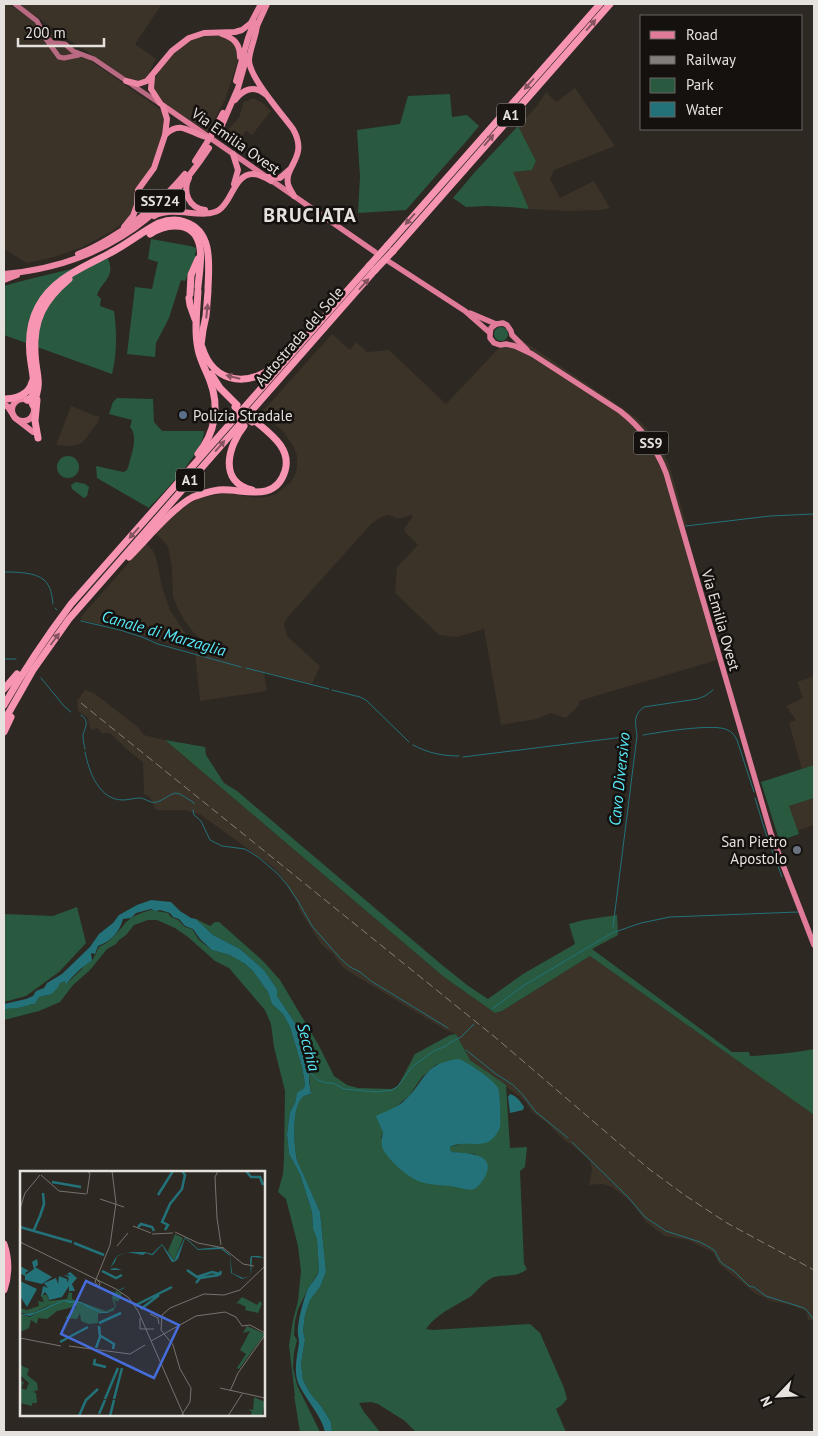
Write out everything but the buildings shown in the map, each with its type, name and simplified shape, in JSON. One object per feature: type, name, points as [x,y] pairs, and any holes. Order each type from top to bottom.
[{"type":"highway","points":[[126,81],[138,84],[147,81],[166,57],[184,42],[198,35],[216,32],[235,32],[245,28],[252,21],[262,4]]},
{"type":"highway","name":"SS724","points":[[225,114],[251,30],[262,4]]},
{"type":"highway","name":"SS724","points":[[4,274],[54,266],[90,254],[120,239],[148,219],[172,196],[196,163],[230,107],[241,80],[257,25],[267,4]]},
{"type":"highway","name":"Autostrada del Sole","points":[[4,705],[19,678],[71,604],[314,328],[390,248],[570,43],[600,4]]},
{"type":"highway","name":"Autostrada del Sole","points":[[570,43],[610,4]]},
{"type":"highway","points":[[257,25],[249,58],[250,66],[253,75],[293,129],[296,136],[298,149],[288,181],[289,188],[294,196]]},
{"type":"highway","points":[[216,32],[231,37],[238,45],[240,55],[236,79]]},
{"type":"highway","points":[[118,233],[133,216],[137,205],[138,190],[154,168],[165,135],[167,118],[161,104],[151,89],[152,76]]},
{"type":"highway","points":[[230,107],[240,94],[249,89],[262,92],[271,100]]},
{"type":"highway","points":[[165,135],[172,128],[178,127],[201,137],[210,138]]},
{"type":"highway","points":[[196,163],[186,184],[187,197],[199,209],[212,209],[222,204],[235,182],[238,170],[234,154]]},
{"type":"highway","name":"SS724","points":[[4,270],[33,267],[62,260],[118,233],[145,214],[163,198],[196,163]]},
{"type":"highway","points":[[264,176],[275,179],[280,178],[295,163]]},
{"type":"highway","points":[[148,219],[156,214],[169,211],[214,212],[224,206],[236,186],[246,176],[254,174],[271,181]]},
{"type":"highway","points":[[141,185],[140,196],[144,202],[153,203],[163,198]]},
{"type":"highway","points":[[30,403],[34,386],[30,341],[32,323],[38,308],[51,289],[70,274],[111,253],[160,223],[181,220],[191,224],[202,234],[206,241],[209,257],[206,316],[201,344],[203,358],[211,375],[236,406]]},
{"type":"highway","points":[[36,435],[35,421],[39,378],[35,354],[35,329],[46,302],[70,278],[117,254],[155,231],[168,226],[181,226],[193,234],[199,242],[198,351],[215,398],[215,414],[212,430],[207,441],[174,481],[167,496]]},
{"type":"highway","points":[[197,324],[190,306],[190,296],[191,275],[200,253]]},
{"type":"highway","name":"Autostrada del Sole","points":[[4,721],[20,691],[58,634],[96,588],[285,373],[372,268]]},
{"type":"highway","points":[[4,280],[24,272]]},
{"type":"highway","points":[[201,344],[207,360],[218,371],[231,378],[249,379],[269,371],[298,340],[314,328]]},
{"type":"highway","points":[[206,370],[218,390],[236,406],[253,421],[279,446],[284,458],[284,468],[272,486],[261,490],[246,488],[236,480],[229,467],[230,453],[234,439],[240,431],[279,386],[285,373]]},
{"type":"highway","points":[[4,401],[19,397],[26,392],[31,386],[33,374]]},
{"type":"highway","points":[[30,403],[37,394]]},
{"type":"highway","points":[[21,400],[30,403],[34,410],[33,415],[26,420],[17,418],[13,410],[4,401],[16,402],[21,400]]},
{"type":"highway","points":[[4,401],[15,418],[36,435]]},
{"type":"highway","points":[[13,410],[16,402]]},
{"type":"highway","points":[[96,588],[174,512],[193,498],[219,490],[262,492],[277,485],[285,470],[285,454],[276,439],[253,421]]},
{"type":"highway","points":[[4,689],[13,680],[33,650],[50,633]]},
{"type":"highway","points":[[4,732],[16,707],[20,691]]},
{"type":"highway","points":[[4,1244],[8,1267],[4,1290]]},
{"type":"main road","points":[[15,4],[34,18],[58,57],[82,55]]},
{"type":"main road","points":[[44,35],[53,43],[65,44],[69,48],[69,53],[66,57]]},
{"type":"main road","points":[[55,51],[56,47],[60,44]]},
{"type":"main road","name":"Via Emilia Ovest","points":[[69,48],[94,59],[375,252]]},
{"type":"main road","name":"SS9","points":[[388,261],[465,311],[490,333],[490,338],[494,343],[515,346],[532,354]]},
{"type":"main road","name":"SS9","points":[[465,311],[496,324],[507,325],[512,335],[532,354]]},
{"type":"main road","points":[[490,333],[491,328],[496,324]]},
{"type":"main road","points":[[506,344],[512,335]]},
{"type":"main road","name":"Via Emilia Ovest","points":[[532,354],[620,411],[644,433],[659,456],[770,834],[814,945]]},
{"type":"shaded area","points":[[4,4],[9,4],[157,107],[162,111],[166,119],[158,150],[132,213],[126,220],[114,230],[83,247],[54,257],[27,263],[4,249]]},
{"type":"shaded area","points":[[19,4],[162,4],[135,44],[156,59],[145,80],[141,82],[129,80]]},
{"type":"shaded area","points":[[207,35],[220,35],[229,39],[238,49],[238,60],[225,100],[207,132],[157,98],[152,82],[165,62],[184,45],[194,39]]},
{"type":"shaded area","points":[[575,88],[615,146],[554,170],[550,179],[560,198],[594,181],[610,208],[569,211],[529,209],[512,172],[532,170],[536,161],[518,126],[537,106],[546,92],[556,102]]},
{"type":"shaded area","points":[[253,98],[264,104],[271,111],[252,135],[246,131],[233,149],[220,139],[239,117],[244,102]]},
{"type":"shaded area","points":[[332,334],[350,350],[356,342],[367,352],[389,350],[446,404],[498,349],[519,338],[637,418],[662,450],[669,464],[687,527],[680,528],[717,660],[579,701],[579,705],[566,718],[551,713],[537,719],[501,725],[484,629],[457,637],[439,635],[395,593],[397,567],[418,545],[404,529],[413,516],[396,518],[389,515],[372,523],[287,618],[284,624],[287,636],[320,666],[312,684],[264,672],[267,691],[200,701],[195,653],[207,656],[209,646],[194,633],[178,609],[173,597],[172,568],[168,546],[155,533],[178,512],[202,497],[227,493],[256,498],[266,497],[276,494],[291,482],[296,473],[297,455],[283,431],[261,413]]},
{"type":"shaded area","points":[[71,406],[96,416],[100,415],[98,422],[80,444],[70,446],[56,445]]},
{"type":"shaded area","points":[[146,543],[156,557],[162,587],[170,610],[189,639],[188,644],[183,649],[123,629],[81,620],[81,617]]},
{"type":"shaded area","points":[[814,676],[814,765],[802,769],[789,723],[796,720],[786,706],[803,698],[797,682]]},
{"type":"shaded area","points":[[85,690],[94,693],[139,728],[144,735],[165,740],[444,977],[495,1013],[502,1011],[590,956],[814,1115],[814,1320],[808,1320],[806,1311],[787,1304],[771,1301],[756,1294],[719,1264],[714,1254],[710,1251],[688,1240],[665,1236],[646,1222],[630,1201],[612,1187],[602,1184],[589,1185],[592,1169],[590,1161],[532,1112],[524,1100],[470,1060],[456,1034],[444,1029],[346,970],[341,965],[333,954],[322,945],[279,873],[269,864],[201,815],[186,810],[156,810],[150,797],[144,794],[143,762],[110,733],[101,733],[97,728],[92,730],[88,718],[78,711],[77,701]]},
{"type":"shaded area","points":[[814,798],[814,825],[797,831],[789,806]]},
{"type":"green space","points":[[450,94],[452,117],[467,115],[479,126],[406,210],[358,213],[360,177],[357,130],[400,124],[408,96]]},
{"type":"green space","points":[[518,126],[536,161],[532,170],[513,172],[529,209],[487,206],[466,207],[453,198],[475,172]]},
{"type":"green space","points":[[151,239],[196,248],[195,257],[185,281],[181,280],[169,318],[156,343],[155,357],[127,354],[135,287],[152,289],[158,262],[148,259]]},
{"type":"green space","points":[[108,259],[110,270],[97,295],[101,299],[100,306],[114,311],[116,343],[112,374],[4,335],[4,286]]},
{"type":"green space","points":[[498,327],[504,327],[508,334],[504,341],[498,341],[494,337],[494,331]]},
{"type":"green space","points":[[117,398],[153,399],[154,422],[162,431],[204,431],[198,450],[191,461],[149,508],[97,478],[96,466],[126,471],[132,452],[134,436],[130,427],[132,420],[109,414],[113,402]]},
{"type":"green space","points":[[68,456],[78,463],[79,467],[72,477],[68,478],[58,471],[57,467],[64,457]]},
{"type":"green space","points":[[76,482],[89,487],[87,496],[84,498],[72,489],[71,485]]},
{"type":"green space","points":[[165,740],[205,747],[206,755],[224,783],[237,791],[442,965],[488,999],[523,974],[575,944],[569,924],[617,915],[618,935],[592,949],[732,1052],[749,1052],[750,1056],[814,1049],[814,1115],[590,956],[502,1011],[495,1013],[444,977]]},
{"type":"green space","points":[[814,765],[814,798],[789,806],[799,834],[788,838],[788,841],[780,843],[761,782]]},
{"type":"green space","points":[[77,907],[86,943],[59,972],[26,996],[4,1002],[4,914],[53,916]]},
{"type":"green space","points":[[151,910],[168,913],[185,927],[192,929],[199,940],[212,950],[239,959],[253,971],[268,992],[272,1004],[283,1014],[290,1027],[305,1084],[304,1088],[297,1094],[290,1112],[287,1134],[289,1154],[300,1174],[312,1212],[313,1229],[317,1239],[319,1271],[298,1309],[295,1321],[294,1335],[297,1340],[293,1368],[297,1385],[320,1432],[300,1432],[294,1395],[289,1345],[298,1301],[301,1271],[298,1246],[286,1199],[278,1192],[283,1174],[285,1091],[274,1047],[271,1024],[265,1010],[229,968],[215,961],[175,928],[157,920],[148,920],[134,925],[116,944],[107,949],[90,970],[73,985],[60,1002],[39,1011],[4,1020],[5,1008],[35,1004],[39,997],[52,994],[59,984],[65,981],[67,983],[84,965],[92,961],[99,947],[112,938],[128,920]]},
{"type":"green space","points":[[196,919],[210,926],[215,922],[219,922],[263,961],[280,980],[318,1044],[334,1076],[347,1085],[358,1088],[392,1089],[398,1086],[415,1054],[450,1035],[456,1034],[470,1060],[506,1085],[510,1148],[527,1147],[525,1167],[520,1171],[524,1264],[527,1269],[518,1274],[498,1276],[490,1279],[470,1297],[440,1315],[426,1329],[530,1324],[540,1333],[564,1388],[567,1399],[556,1409],[566,1432],[416,1432],[405,1421],[378,1404],[371,1402],[359,1403],[380,1432],[332,1432],[331,1422],[303,1380],[301,1364],[305,1339],[303,1331],[305,1315],[310,1300],[320,1287],[326,1272],[320,1212],[297,1160],[295,1146],[294,1127],[299,1101],[306,1095],[311,1094],[307,1059],[299,1044],[299,1029],[277,996],[277,989],[264,970],[240,949],[213,935]],"holes":[[[437,1064],[483,1143],[463,1143],[450,1147],[452,1152],[475,1154],[481,1182],[474,1188],[464,1188],[381,1138],[383,1132],[379,1120],[409,1096],[422,1077]]]},
{"type":"water","points":[[151,900],[171,902],[180,911],[196,919],[213,935],[240,949],[264,970],[277,989],[277,996],[299,1029],[299,1044],[309,1065],[311,1094],[303,1097],[299,1102],[294,1127],[295,1146],[297,1160],[320,1212],[326,1272],[320,1287],[310,1300],[305,1315],[303,1331],[305,1339],[301,1364],[303,1380],[331,1422],[332,1432],[325,1432],[299,1385],[296,1375],[300,1314],[307,1291],[319,1271],[317,1239],[313,1229],[312,1212],[300,1174],[289,1154],[287,1134],[290,1112],[295,1103],[297,1093],[304,1088],[305,1084],[290,1027],[283,1014],[272,1004],[268,992],[253,971],[230,955],[212,950],[200,939],[193,929],[185,926],[170,913],[151,909],[136,913],[131,918],[123,919],[114,936],[98,946],[95,954],[91,953],[92,961],[75,974],[66,984],[65,981],[59,984],[52,994],[39,997],[35,1004],[4,1010],[4,1004],[33,996],[36,991],[44,988],[47,983],[62,974],[119,915]]},
{"type":"water","points":[[458,1059],[473,1067],[496,1085],[499,1095],[500,1127],[494,1138],[487,1142],[460,1144],[450,1147],[452,1152],[478,1156],[487,1162],[486,1175],[474,1189],[424,1183],[404,1173],[384,1152],[382,1147],[383,1132],[376,1116],[404,1101],[431,1069],[446,1061]]},
{"type":"water","points":[[510,1094],[520,1101],[524,1107],[523,1110],[510,1113],[508,1097]]},
{"type":"waterway","points":[[686,526],[770,516],[814,514]]},
{"type":"waterway","name":"Canale di Marzaglia","points":[[4,572],[25,573],[40,577],[50,588],[53,604]]},
{"type":"waterway","name":"Canale di Marzaglia","points":[[81,621],[120,630],[158,644],[241,667]]},
{"type":"waterway","points":[[4,659],[16,659]]},
{"type":"waterway","name":"Canale di Marzaglia","points":[[246,668],[329,689]]},
{"type":"waterway","points":[[41,678],[71,712]]},
{"type":"waterway","name":"Canale di Marzaglia","points":[[332,690],[366,700],[409,742]]},
{"type":"waterway","name":"Cavo Diversivo","points":[[613,927],[637,736],[636,717],[644,707],[697,699],[713,690]]},
{"type":"waterway","points":[[81,715],[86,722],[83,735],[85,749]]},
{"type":"waterway","name":"Canale di Marzaglia","points":[[643,735],[708,727],[729,731],[737,740],[754,792]]},
{"type":"waterway","name":"Canale di Marzaglia","points":[[463,757],[632,736]]},
{"type":"waterway","name":"Canale di Marzaglia","points":[[413,745],[435,754],[459,756]]},
{"type":"waterway","points":[[85,752],[96,784],[101,790],[115,799],[139,798],[155,802],[175,793],[180,794],[194,804]]},
{"type":"waterway","name":"Canale di Marzaglia","points":[[755,798],[782,877]]},
{"type":"waterway","points":[[193,810],[194,815],[201,821],[210,840],[222,846],[245,849],[278,874],[298,901],[312,926],[350,967],[448,1028]]},
{"type":"waterway","points":[[492,1009],[523,986],[612,933],[641,923],[670,917],[798,912]]},
{"type":"waterway","name":"Secchia","points":[[308,1071],[318,1080],[333,1083],[344,1089],[377,1092],[392,1090],[398,1086],[413,1066],[434,1051],[461,1037],[474,1024]]},
{"type":"waterway","points":[[466,1050],[513,1085],[536,1112],[568,1138]]},
{"type":"waterway","points":[[572,1142],[628,1197],[645,1217],[666,1231],[700,1242],[711,1248],[715,1251],[720,1261],[734,1271],[749,1286],[754,1287],[766,1296],[804,1308],[814,1320]]},
{"type":"railway","points":[[81,703],[496,1038],[649,1169],[727,1223],[814,1270]]},
{"type":"place","name":"Polizia Stradale","points":[[183,415]]},
{"type":"place","name":"San Pietro Apostolo","points":[[797,850]]},
{"type":"district","name":"BRUCIATA","points":[[310,215]]}]
